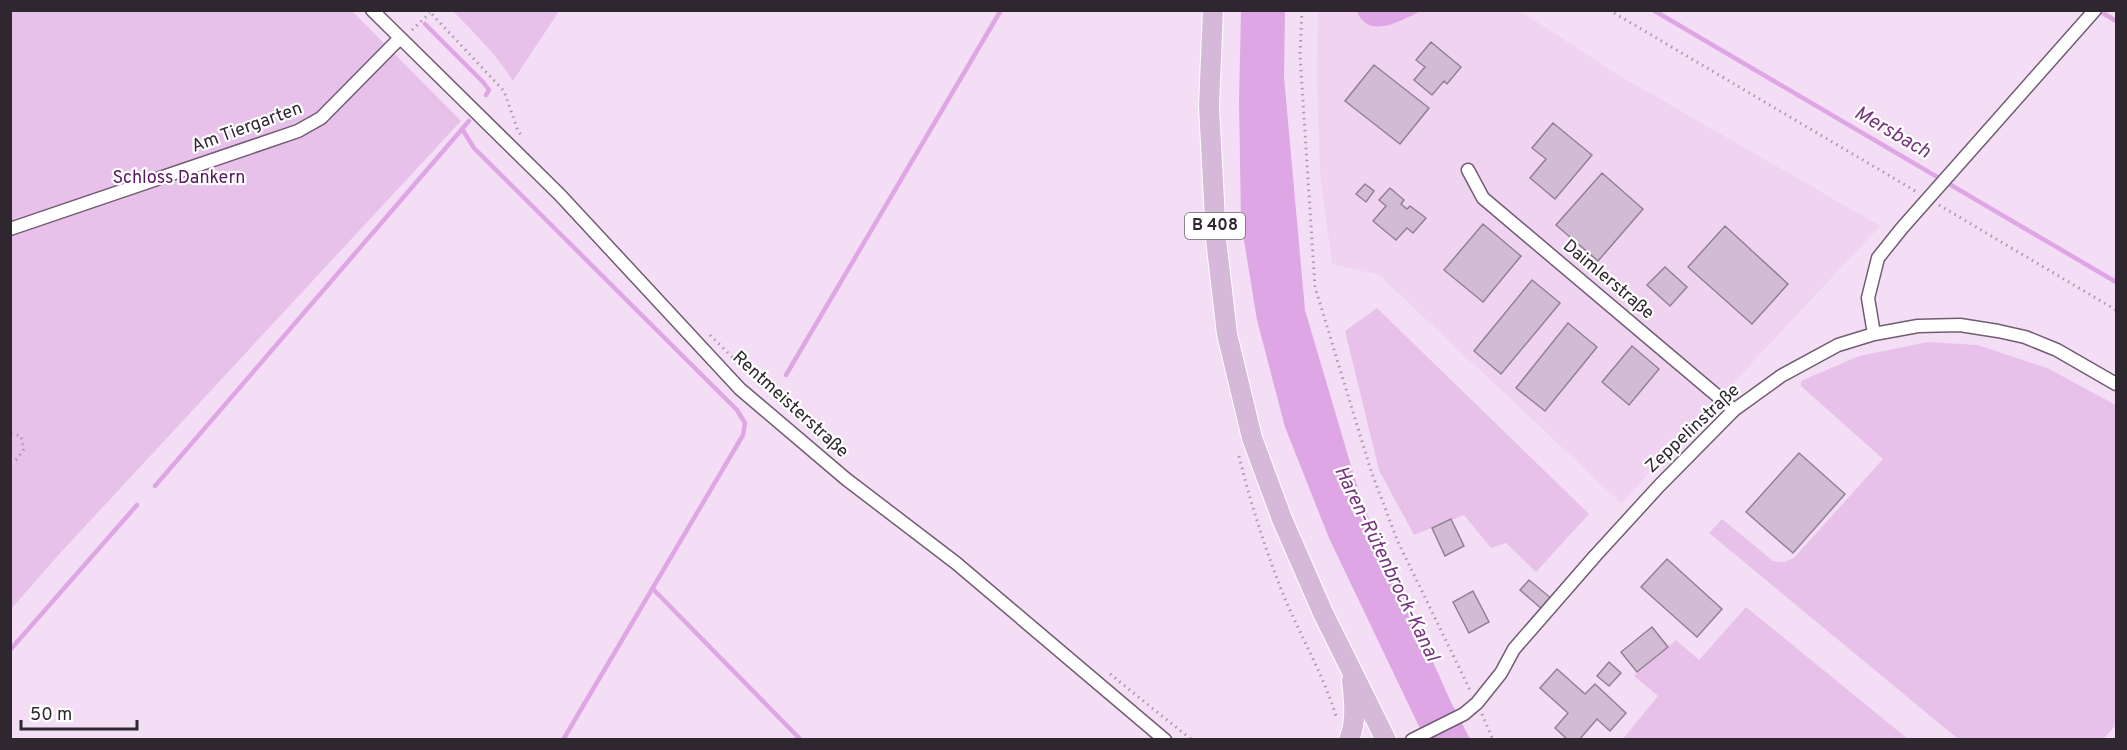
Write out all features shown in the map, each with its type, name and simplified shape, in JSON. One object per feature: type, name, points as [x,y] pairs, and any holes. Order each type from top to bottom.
[{"type":"main road","name":"B 408","points":[[1213,10],[1209,106],[1216,239],[1227,333],[1252,438],[1282,519],[1308,581],[1386,740]]},
{"type":"main road","points":[[1349,740],[1354,702],[1350,668]]},
{"type":"street","name":"Rentmeisterstraße","points":[[372,10],[560,195],[740,389],[846,479],[956,563],[1165,740]]},
{"type":"street","points":[[1874,334],[1868,298],[1878,258],[2091,15]]},
{"type":"street","name":"Am Tiergarten","points":[[10,229],[298,131],[321,118],[399,39]]},
{"type":"street","name":"Daimlerstraße","points":[[1468,170],[1483,198],[1734,410]]},
{"type":"street","name":"Zeppelinstraße","points":[[1415,738],[1464,714],[1477,703],[1501,673],[1514,649],[1595,556],[1659,486],[1734,410],[1781,376],[1838,345],[1874,334],[1918,326],[1960,325],[2025,337],[2057,350],[2116,384]]},
{"type":"path","points":[[1302,10],[1300,55],[1315,286],[1371,471],[1398,542],[1493,740]]},
{"type":"path","points":[[1609,10],[1931,196],[2116,310]]},
{"type":"path","points":[[399,39],[429,12],[504,91],[518,131],[525,140]]},
{"type":"path","points":[[704,328],[769,395]]},
{"type":"path","points":[[10,462],[17,459],[24,449],[21,436],[12,434]]},
{"type":"path","points":[[1102,667],[1192,740]]},
{"type":"shaded area","points":[[1318,11],[1520,11],[1615,73],[1880,226],[1621,503],[1379,275],[1332,264],[1320,172],[1317,80]]},
{"type":"green space","name":"Schloss Dankern","points":[[11,11],[352,11],[461,121],[11,609]]},
{"type":"green space","points":[[453,11],[559,11],[513,81],[492,53]]},
{"type":"green space","points":[[1377,308],[1589,514],[1536,572],[1506,543],[1491,548],[1464,515],[1414,535],[1379,470],[1345,331]]},
{"type":"green space","points":[[1928,342],[1978,345],[2047,368],[2116,405],[2116,725],[2103,739],[1958,739],[1709,533],[1722,519],[1773,561],[1784,562],[1794,558],[1883,459],[1801,386],[1801,381],[1859,356]]},
{"type":"green space","points":[[1746,607],[1908,739],[1622,740],[1658,696],[1634,676],[1676,640],[1699,660]]},
{"type":"water","name":"Haren-Rütenbrock-Kanal","points":[[1241,11],[1285,11],[1284,77],[1305,310],[1362,503],[1450,700],[1470,739],[1425,739],[1329,538],[1285,427],[1257,320],[1241,222],[1239,101]]},
{"type":"water","points":[[1357,11],[1421,11],[1395,23],[1377,27],[1362,20]]},
{"type":"building","points":[[1431,42],[1461,67],[1447,84],[1444,81],[1432,95],[1414,80],[1425,67],[1416,60]]},
{"type":"building","points":[[1374,65],[1429,108],[1400,144],[1345,101]]},
{"type":"building","points":[[1553,123],[1592,155],[1555,199],[1530,178],[1546,159],[1532,148]]},
{"type":"building","points":[[1602,173],[1643,209],[1598,261],[1556,225]]},
{"type":"building","points":[[1365,184],[1374,191],[1366,202],[1356,194]]},
{"type":"building","points":[[1390,188],[1404,200],[1401,204],[1407,209],[1410,206],[1426,218],[1413,233],[1407,228],[1396,240],[1373,221],[1386,206],[1379,200]]},
{"type":"building","points":[[1483,224],[1521,256],[1483,302],[1444,270]]},
{"type":"building","points":[[1725,226],[1788,284],[1752,324],[1688,267]]},
{"type":"building","points":[[1665,267],[1687,287],[1670,306],[1647,285]]},
{"type":"building","points":[[1532,280],[1560,303],[1501,374],[1474,351]]},
{"type":"building","points":[[1568,323],[1597,347],[1545,411],[1516,388]]},
{"type":"building","points":[[1632,346],[1659,369],[1629,405],[1602,382]]},
{"type":"building","points":[[1799,453],[1845,494],[1793,553],[1746,512]]},
{"type":"building","points":[[1451,519],[1464,546],[1445,556],[1432,528]]},
{"type":"building","points":[[1667,559],[1722,609],[1697,637],[1641,587]]},
{"type":"building","points":[[1529,580],[1552,599],[1543,610],[1520,590]]},
{"type":"building","points":[[1473,591],[1489,622],[1469,633],[1453,602]]},
{"type":"building","points":[[1652,627],[1668,647],[1637,672],[1621,652]]},
{"type":"building","points":[[1609,662],[1621,673],[1609,686],[1597,676]]},
{"type":"building","points":[[1557,669],[1585,694],[1595,684],[1626,713],[1610,731],[1597,719],[1579,740],[1568,740],[1555,728],[1568,713],[1540,688]]},
{"type":"waterway","points":[[786,375],[1001,10]]},
{"type":"waterway","name":"Mersbach","points":[[1653,10],[2116,282]]},
{"type":"waterway","points":[[2098,10],[2116,21]]},
{"type":"waterway","points":[[425,24],[483,82],[489,90],[486,95]]},
{"type":"waterway","points":[[155,486],[469,121]]},
{"type":"waterway","points":[[462,129],[474,148],[737,410],[745,423],[743,435],[563,740]]},
{"type":"waterway","points":[[10,650],[137,505]]},
{"type":"waterway","points":[[653,589],[801,740]]}]
